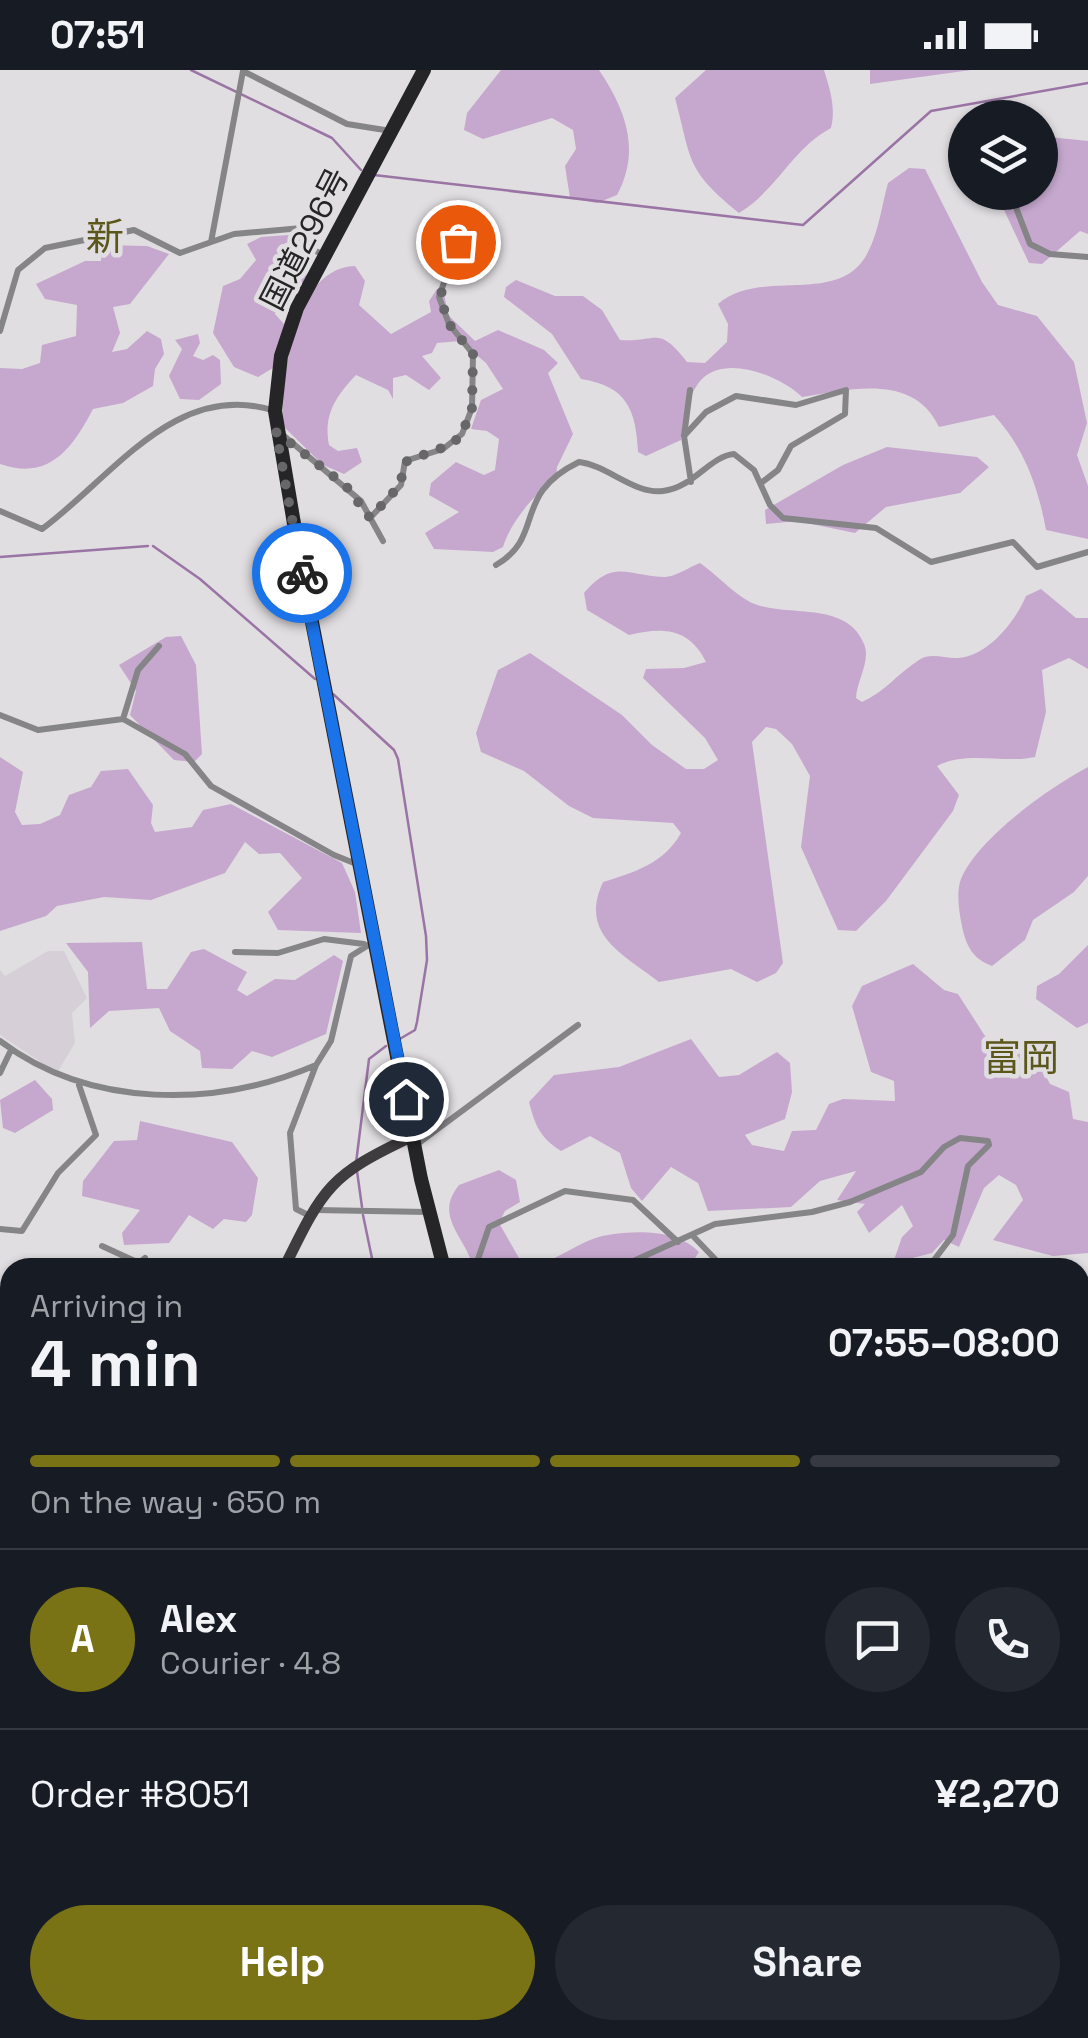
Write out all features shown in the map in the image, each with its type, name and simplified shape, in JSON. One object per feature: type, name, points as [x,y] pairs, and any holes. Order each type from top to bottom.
[{"type":"highway","name":"国道296号","points":[[424,70],[324,254],[285,338],[275,411],[360,864],[370,943],[441,1258]]},
{"type":"main road","points":[[289,1258],[310,1212],[348,1169],[414,1141]]},
{"type":"street","points":[[211,242],[242,70],[347,124],[392,132]]},
{"type":"street","points":[[1017,210],[1030,244],[1050,254],[1088,257]]},
{"type":"street","points":[[0,331],[3,304],[18,270],[46,248],[134,230],[180,253],[234,234],[313,227],[308,248],[324,254]]},
{"type":"street","points":[[370,518],[400,485],[405,462],[452,444],[469,421],[473,354],[449,324],[440,297],[458,242]]},
{"type":"street","points":[[690,390],[684,436],[690,482]]},
{"type":"street","points":[[684,436],[706,412],[736,396],[796,405],[846,390],[845,414],[790,446],[778,470],[761,482]]},
{"type":"street","points":[[0,511],[42,529],[188,412],[244,402],[275,411]]},
{"type":"street","points":[[276,432],[346,486],[382,541]]},
{"type":"street","points":[[496,565],[522,544],[541,489],[579,462],[652,491],[690,482],[718,459],[734,454],[761,482],[770,505],[783,518],[876,528],[931,562],[1014,542],[1037,567],[1088,552]]},
{"type":"street","points":[[123,719],[138,670],[159,646]]},
{"type":"street","points":[[0,715],[38,730],[123,719],[186,754],[211,786],[334,855],[360,864]]},
{"type":"street","points":[[234,952],[278,953],[324,938],[370,943]]},
{"type":"street","points":[[370,943],[351,956],[331,1041],[316,1065],[289,1140],[298,1187],[296,1209],[428,1212]]},
{"type":"street","points":[[414,1141],[578,1025]]},
{"type":"street","points":[[0,1041],[79,1085],[179,1095],[277,1082],[316,1065]]},
{"type":"street","points":[[0,1072],[12,1050]]},
{"type":"street","points":[[0,1229],[22,1231],[58,1173],[96,1136],[81,1102],[79,1085]]},
{"type":"street","points":[[641,1258],[716,1224],[812,1212],[850,1202],[921,1172],[944,1147],[960,1138],[988,1141],[989,1146],[968,1166],[953,1235],[936,1258]]},
{"type":"street","points":[[479,1258],[489,1227],[565,1191],[633,1200],[678,1242]]},
{"type":"street","points":[[693,1236],[714,1258]]},
{"type":"street","points":[[102,1246],[128,1258]]},
{"type":"shaded area","points":[[501,70],[599,70],[617,100],[627,131],[628,163],[617,195],[597,203],[570,198],[565,166],[576,149],[573,130],[552,118],[483,139],[464,130],[467,113]]},
{"type":"shaded area","points":[[706,70],[824,70],[830,92],[831,128],[806,147],[764,193],[739,213],[709,185],[693,163],[675,98]]},
{"type":"shaded area","points":[[870,70],[971,70],[870,84]]},
{"type":"shaded area","points":[[1058,138],[1088,141],[1088,234],[1080,231],[1042,264],[1029,263],[1004,210],[1058,210]]},
{"type":"shaded area","points":[[909,168],[925,169],[982,282],[998,305],[1037,316],[1074,362],[1087,423],[1077,455],[1088,486],[1088,539],[1046,530],[1028,468],[994,415],[939,427],[914,398],[898,392],[860,389],[802,397],[768,376],[725,368],[712,372],[696,386],[681,440],[646,456],[638,452],[635,424],[619,394],[597,382],[581,379],[552,334],[504,297],[506,287],[516,280],[555,296],[583,296],[602,310],[620,340],[663,339],[687,362],[705,363],[727,342],[728,324],[718,304],[736,293],[821,283],[857,268],[878,226],[888,183]]},
{"type":"shaded area","points":[[303,234],[307,280],[284,294],[275,314],[284,324],[273,368],[258,377],[234,367],[213,333],[223,286],[240,279],[256,260],[247,244],[261,237]]},
{"type":"shaded area","points":[[102,245],[147,246],[169,254],[130,304],[113,307],[120,333],[112,352],[127,349],[147,331],[161,339],[164,354],[155,369],[153,386],[123,403],[93,409],[67,448],[45,465],[17,468],[0,464],[0,368],[22,369],[40,363],[42,345],[76,336],[77,305],[45,299],[36,284],[85,261],[101,261]]},
{"type":"shaded area","points":[[355,266],[365,281],[359,305],[391,334],[431,312],[429,301],[437,289],[444,293],[448,315],[475,341],[498,330],[544,350],[558,363],[548,373],[573,434],[557,467],[556,480],[524,509],[503,547],[493,552],[434,549],[425,533],[459,512],[429,495],[431,483],[456,462],[484,475],[495,470],[499,439],[487,431],[471,429],[481,400],[503,389],[486,363],[460,341],[437,343],[432,353],[422,356],[441,378],[429,390],[406,375],[393,378],[393,399],[388,390],[356,375],[349,383],[337,398],[328,424],[329,445],[338,451],[357,448],[362,462],[344,474],[323,465],[283,426],[289,355],[304,305],[317,285],[334,272]]},
{"type":"shaded area","points":[[198,334],[200,343],[193,356],[203,360],[213,355],[220,360],[221,384],[199,400],[180,399],[169,376],[182,349],[175,340]]},
{"type":"shaded area","points":[[887,447],[977,457],[989,467],[960,493],[886,507],[855,533],[797,521],[766,524],[765,510],[843,465]]},
{"type":"shaded area","points":[[700,563],[750,602],[829,615],[855,630],[866,650],[856,698],[862,702],[924,658],[958,658],[980,651],[1008,627],[1026,596],[1041,589],[1076,618],[1088,618],[1088,669],[1069,658],[1042,670],[1046,712],[1035,757],[960,759],[937,766],[959,795],[953,811],[886,901],[856,931],[838,930],[801,847],[810,776],[792,744],[776,729],[766,727],[752,742],[783,963],[776,973],[757,982],[731,969],[659,982],[618,951],[600,929],[596,915],[603,882],[658,859],[681,833],[673,823],[593,818],[569,806],[524,771],[481,752],[476,733],[498,670],[530,653],[622,715],[652,745],[686,769],[704,769],[718,760],[705,738],[643,678],[646,669],[684,668],[706,662],[692,642],[664,631],[629,635],[587,610],[584,593],[612,572],[667,577]]},
{"type":"shaded area","points":[[181,636],[196,665],[202,754],[194,762],[174,760],[130,715],[136,691],[119,665],[166,637]]},
{"type":"shaded area","points":[[0,757],[23,772],[15,812],[22,825],[40,824],[60,815],[69,795],[91,787],[101,771],[128,769],[153,805],[151,823],[155,832],[192,827],[203,810],[231,804],[342,863],[355,892],[361,933],[278,930],[268,912],[302,878],[280,853],[259,854],[245,842],[225,873],[151,900],[104,897],[57,906],[46,916],[0,931]]},
{"type":"shaded area","points":[[1088,767],[1088,876],[1074,892],[1033,920],[1025,940],[992,966],[985,963],[971,951],[964,933],[959,902],[961,879],[999,831],[1036,800]]},
{"type":"shaded area","points":[[142,942],[147,989],[167,989],[191,952],[204,949],[247,972],[237,990],[247,996],[275,979],[295,980],[334,955],[343,961],[326,1034],[272,1057],[252,1051],[232,1069],[202,1068],[200,1051],[170,1031],[159,1008],[109,1011],[90,1028],[88,972],[66,943]]},
{"type":"shaded area","points":[[1088,945],[1088,1023],[1077,1028],[1036,999],[1037,986],[1059,974]]},
{"type":"shaded area","points":[[48,951],[64,951],[87,998],[72,1013],[75,1043],[57,1073],[0,1035],[0,970],[5,976]]},
{"type":"shaded area","points":[[913,964],[944,990],[958,994],[994,1050],[998,1068],[1020,1053],[1038,1061],[1050,1084],[1069,1092],[1073,1119],[1088,1122],[1088,1253],[1053,1256],[993,1240],[1023,1200],[1016,1185],[999,1175],[984,1188],[959,1247],[944,1240],[932,1253],[895,1258],[902,1237],[913,1226],[902,1205],[869,1233],[857,1212],[865,1204],[837,1200],[856,1171],[820,1181],[791,1207],[708,1211],[698,1183],[671,1167],[642,1201],[631,1188],[620,1153],[590,1136],[561,1151],[543,1136],[536,1124],[529,1102],[554,1075],[619,1067],[691,1039],[719,1077],[739,1075],[777,1052],[790,1063],[792,1092],[785,1119],[745,1135],[752,1145],[784,1151],[792,1131],[816,1130],[829,1104],[843,1099],[895,1101],[894,1081],[871,1072],[852,1006],[862,986]]},
{"type":"shaded area","points":[[35,1080],[52,1099],[53,1110],[15,1133],[3,1128],[0,1100]]},
{"type":"shaded area","points":[[140,1121],[232,1142],[258,1178],[252,1215],[246,1222],[224,1219],[213,1229],[189,1215],[169,1243],[124,1245],[122,1233],[140,1210],[82,1196],[83,1181],[114,1141],[137,1140]]},
{"type":"shaded area","points":[[499,1170],[516,1180],[520,1202],[505,1211],[499,1223],[519,1258],[470,1258],[450,1217],[452,1196],[459,1185]]},
{"type":"shaded area","points":[[620,1233],[669,1236],[699,1252],[695,1258],[555,1258],[590,1240]]},
{"type":"waterway","points":[[191,70],[332,138],[361,170]]},
{"type":"waterway","points":[[374,175],[803,225],[931,111],[1088,83]]},
{"type":"waterway","points":[[0,557],[148,546]]},
{"type":"waterway","points":[[153,546],[200,579],[315,679]]},
{"type":"waterway","points":[[333,694],[394,750],[398,759],[427,960],[415,1030],[398,1040]]},
{"type":"waterway","points":[[356,1163],[369,1059],[386,1046]]},
{"type":"waterway","points":[[357,1171],[362,1207]]},
{"type":"waterway","points":[[363,1215],[372,1258]]},
{"type":"way so far","points":[[302,573],[276,432],[334,475],[360,501],[370,518],[400,485],[405,462],[452,444],[469,421],[473,354],[442,312],[440,297],[458,242]]},
{"type":"district","name":"新","points":[[105,237]]},
{"type":"district","name":"富岡","points":[[1021,1058]]},
{"type":"route","points":[[302,573],[406,1099]]}]
